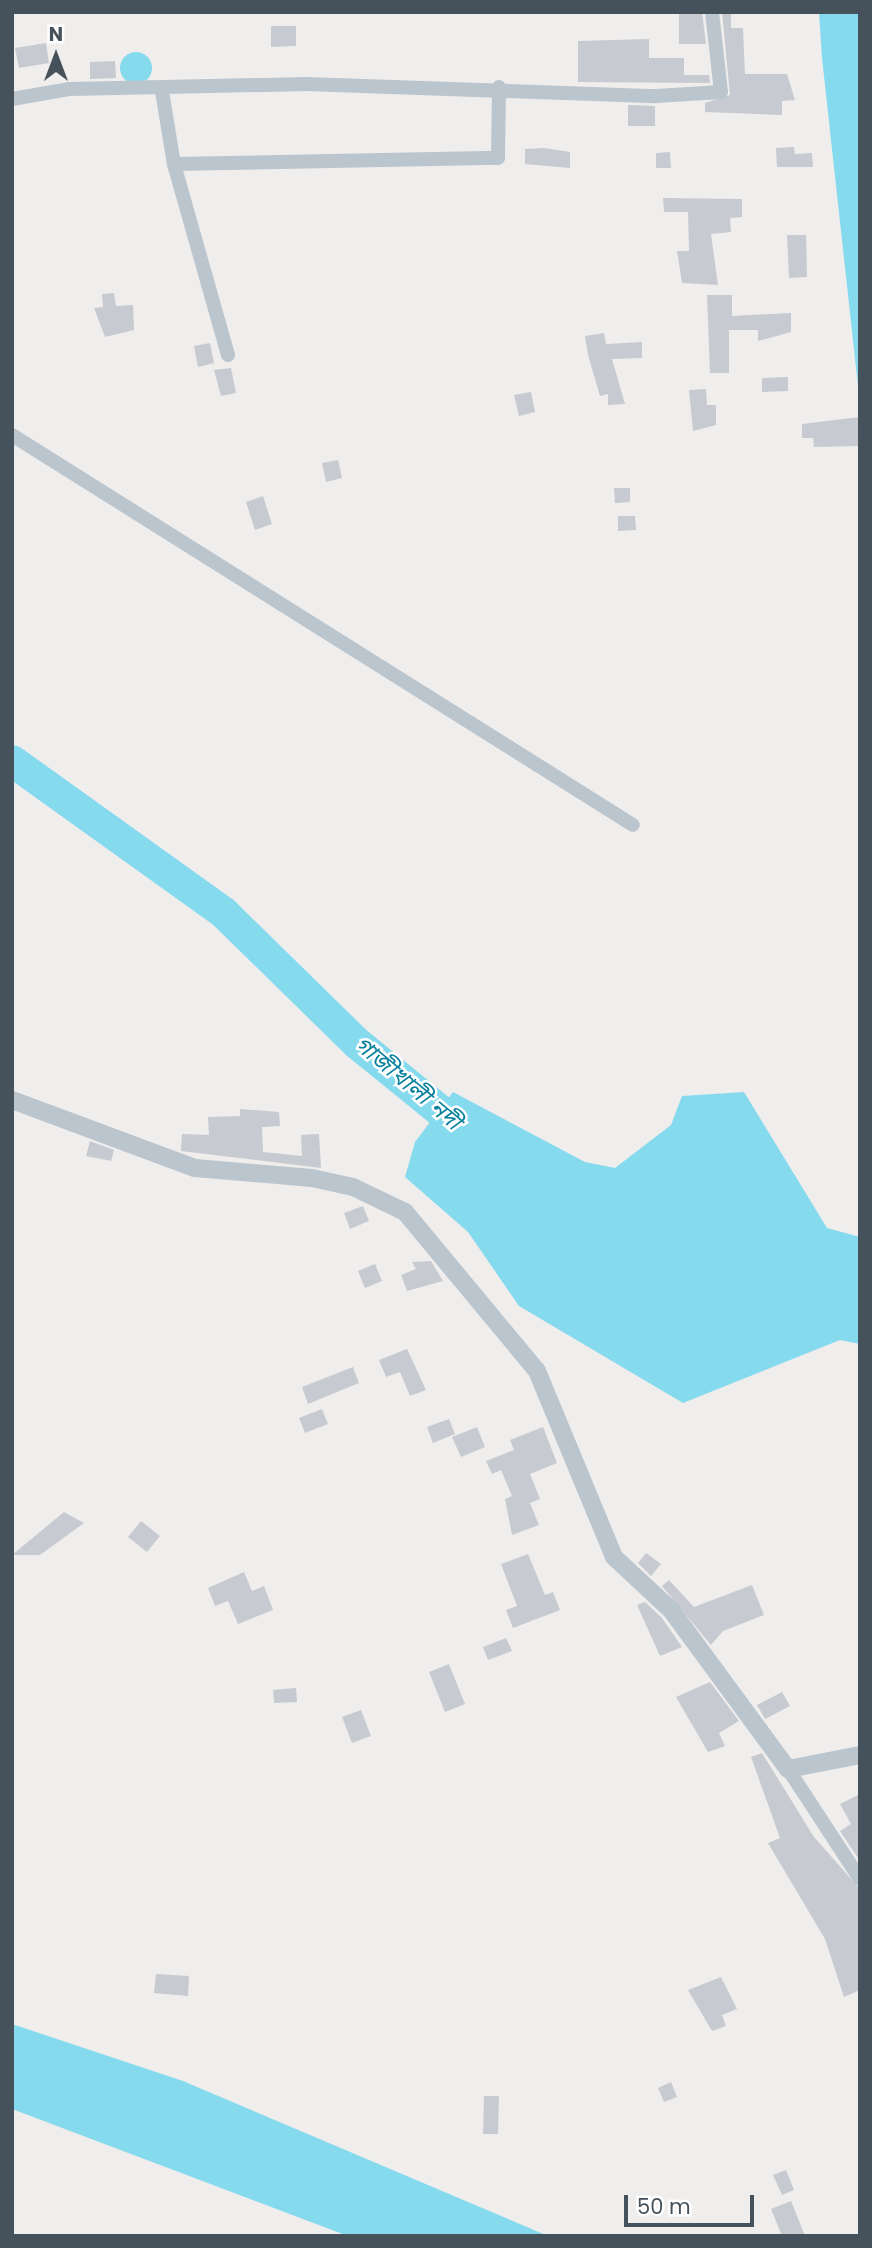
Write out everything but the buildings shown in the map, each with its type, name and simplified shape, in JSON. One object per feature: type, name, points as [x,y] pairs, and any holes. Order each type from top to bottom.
[{"type":"street","points":[[12,99],[70,89],[162,91],[306,84],[499,87],[656,96],[721,92],[712,12]]},
{"type":"street","points":[[174,164],[498,158],[499,87]]},
{"type":"street","points":[[162,91],[174,164],[229,355]]},
{"type":"street","points":[[12,435],[633,825]]},
{"type":"street","points":[[12,1100],[195,1168],[312,1178],[353,1187],[405,1212],[537,1371],[614,1557],[671,1611],[788,1769],[860,1879]]},
{"type":"street","points":[[788,1769],[823,1766],[860,1755]]},
{"type":"water","points":[[819,12],[860,12],[860,404],[822,58]]},
{"type":"water","points":[[136,52],[147,57],[152,68],[147,79],[136,84],[125,79],[120,68],[125,57]]},
{"type":"water","points":[[453,1092],[585,1162],[615,1168],[671,1125],[682,1096],[744,1092],[827,1228],[860,1237],[860,1344],[840,1340],[683,1403],[519,1306],[468,1232],[405,1177],[415,1142]]},
{"type":"water","points":[[12,2024],[183,2081],[548,2236],[348,2236],[12,2109]]},
{"type":"waterway","name":"গাজীখালী নদী","points":[[12,761],[224,913],[358,1044],[470,1135]]}]
